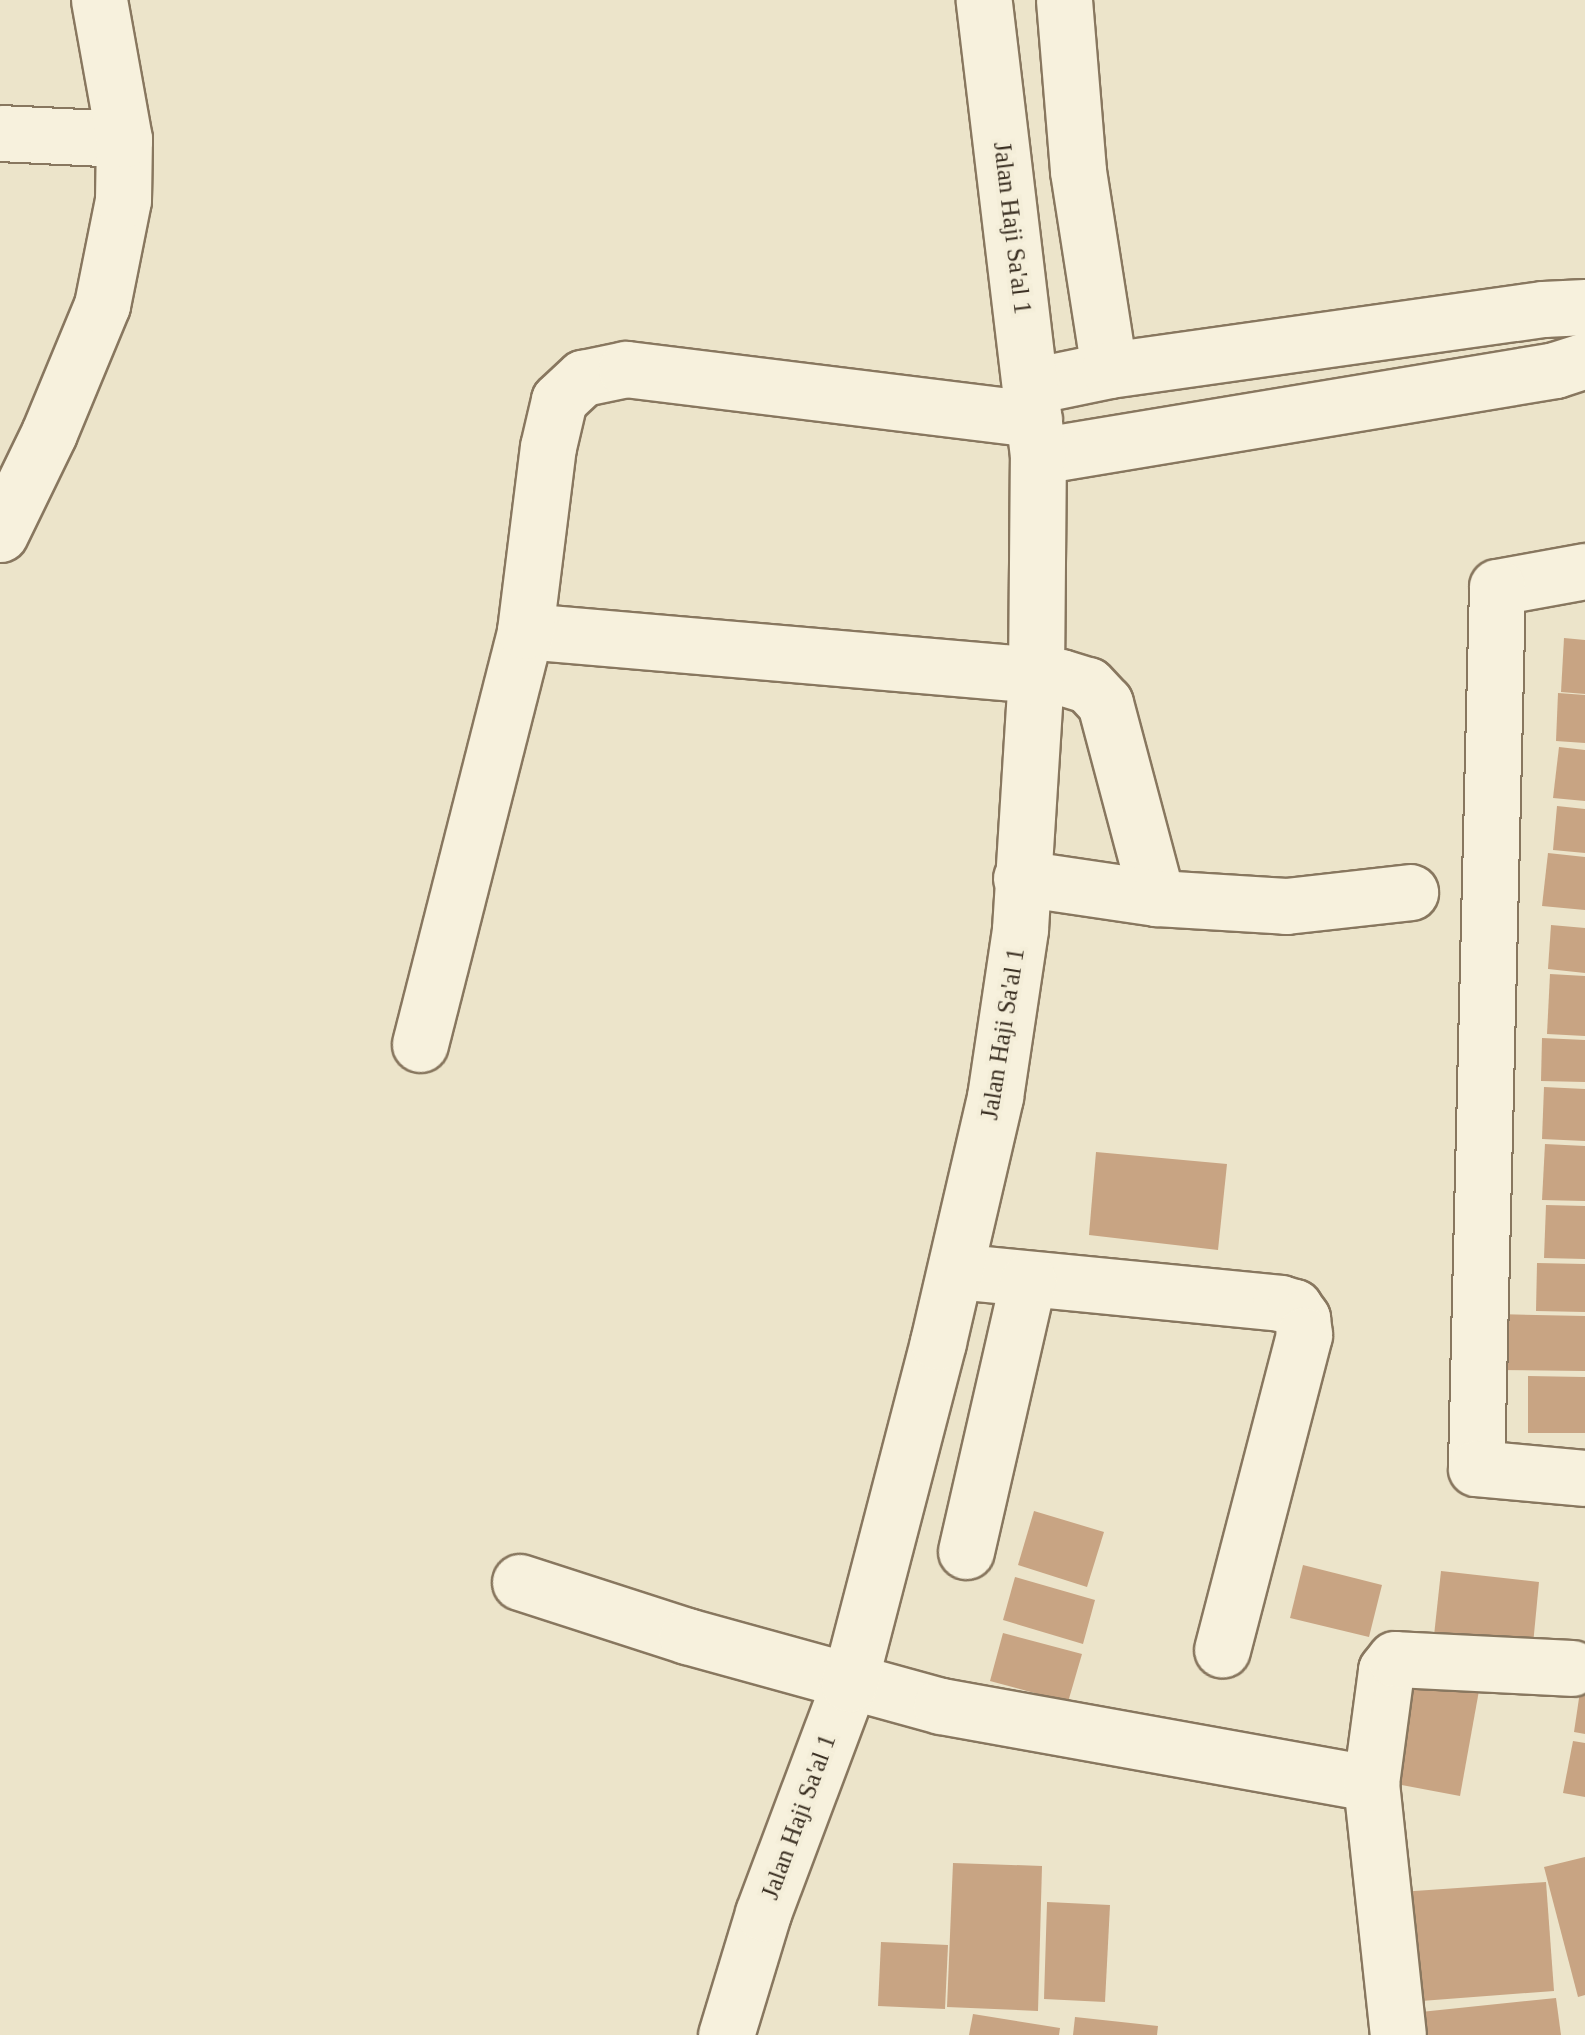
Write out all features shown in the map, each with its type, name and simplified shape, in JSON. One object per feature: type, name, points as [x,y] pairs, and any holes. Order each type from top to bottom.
[{"type":"street","points":[[0,534],[50,433],[102,304],[123,200],[124,139],[99,0]]},
{"type":"street","points":[[984,5],[1061,0],[1078,171],[1109,370]]},
{"type":"street","name":"Jalan Haji Sa'al 1","points":[[726,2035],[764,1913],[849,1684],[995,1096],[1020,929],[1036,677],[1035,420],[984,5]]},
{"type":"street","points":[[0,133],[124,139]]},
{"type":"street","points":[[1035,420],[1109,370],[1543,309],[1585,307]]},
{"type":"street","points":[[420,1044],[524,631],[548,447],[559,400],[583,378],[626,369],[1035,420],[1555,370],[1585,360]]},
{"type":"street","points":[[1585,571],[1497,587],[1476,1468],[1585,1478]]},
{"type":"street","points":[[524,631],[1036,677],[1088,685],[1105,703],[1157,898]]},
{"type":"street","points":[[1021,878],[1157,898],[1286,906],[1410,892]]},
{"type":"street","points":[[954,1270],[1294,1306],[1302,1318],[1304,1335],[1222,1650]]},
{"type":"street","points":[[966,1551],[1028,1280]]},
{"type":"street","points":[[520,1582],[849,1684],[941,1706],[1371,1783]]},
{"type":"street","points":[[1398,2035],[1371,1783],[1386,1670],[1395,1659],[1572,1668]]},
{"type":"building","points":[[1564,638],[1585,640],[1585,694],[1561,692]]},
{"type":"building","points":[[1558,693],[1585,695],[1585,743],[1556,741]]},
{"type":"building","points":[[1559,747],[1585,750],[1585,801],[1553,798]]},
{"type":"building","points":[[1557,806],[1585,809],[1585,853],[1553,850]]},
{"type":"building","points":[[1548,853],[1585,857],[1585,910],[1542,906]]},
{"type":"building","points":[[1551,925],[1585,928],[1585,973],[1548,969]]},
{"type":"building","points":[[1550,974],[1585,976],[1585,1036],[1547,1034]]},
{"type":"building","points":[[1542,1038],[1585,1040],[1585,1082],[1541,1081]]},
{"type":"building","points":[[1544,1087],[1585,1089],[1585,1141],[1542,1139]]},
{"type":"building","points":[[1545,1144],[1585,1146],[1585,1201],[1542,1200]]},
{"type":"building","points":[[1096,1152],[1227,1164],[1218,1250],[1089,1235]]},
{"type":"building","points":[[1546,1205],[1585,1206],[1585,1259],[1544,1258]]},
{"type":"building","points":[[1537,1263],[1585,1264],[1585,1312],[1536,1311]]},
{"type":"building","points":[[1496,1314],[1585,1316],[1585,1371],[1496,1370]]},
{"type":"building","points":[[1528,1376],[1585,1377],[1585,1433],[1528,1433]]},
{"type":"building","points":[[1034,1511],[1104,1532],[1087,1587],[1018,1565]]},
{"type":"building","points":[[1303,1565],[1382,1585],[1369,1637],[1290,1618]]},
{"type":"building","points":[[1441,1571],[1539,1582],[1532,1655],[1433,1645]]},
{"type":"building","points":[[1015,1577],[1095,1600],[1083,1644],[1003,1620]]},
{"type":"building","points":[[1003,1633],[1082,1654],[1068,1702],[990,1681]]},
{"type":"building","points":[[1410,1672],[1480,1685],[1460,1796],[1391,1783]]},
{"type":"building","points":[[1585,1678],[1585,1734],[1574,1732]]},
{"type":"building","points":[[1573,1741],[1585,1743],[1585,1797],[1563,1793]]},
{"type":"building","points":[[1585,1857],[1585,1995],[1578,1997],[1544,1867]]},
{"type":"building","points":[[953,1863],[1042,1866],[1038,2011],[947,2007]]},
{"type":"building","points":[[1546,1882],[1554,1991],[1408,2002],[1400,1892]]},
{"type":"building","points":[[1047,1902],[1110,1905],[1105,2002],[1044,1999]]},
{"type":"building","points":[[881,1942],[948,1945],[945,2009],[878,2006]]},
{"type":"building","points":[[1556,1998],[1561,2035],[1414,2035],[1411,2013]]},
{"type":"building","points":[[973,2014],[1060,2028],[1059,2035],[969,2035]]},
{"type":"building","points":[[1075,2017],[1158,2026],[1157,2035],[1073,2035]]}]
